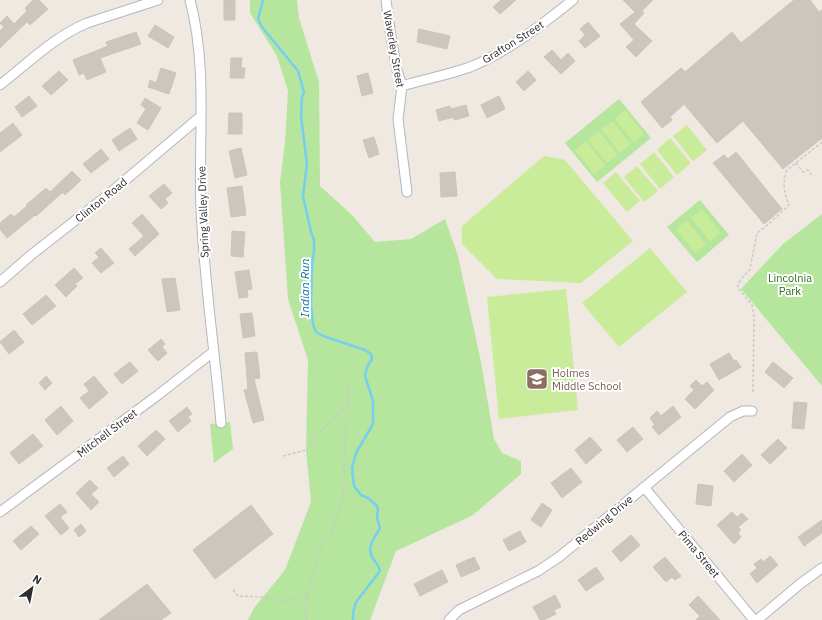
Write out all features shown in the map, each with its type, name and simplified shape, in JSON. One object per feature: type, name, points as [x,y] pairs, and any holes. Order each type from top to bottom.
[{"type":"street","points":[[0,85],[61,36],[87,23],[158,0]]},
{"type":"street","name":"Spring Valley Drive","points":[[190,0],[199,48],[203,250],[221,423]]},
{"type":"street","name":"Waverley Street","points":[[386,0],[393,50],[402,86],[398,119],[407,192]]},
{"type":"street","name":"Grafton Street","points":[[402,86],[455,72],[485,60],[529,34],[572,0]]},
{"type":"street","name":"Clinton Road","points":[[0,282],[31,255],[109,194],[201,116]]},
{"type":"street","name":"Mitchell Street","points":[[0,512],[158,395],[213,352]]},
{"type":"street","name":"Redwing Drive","points":[[449,620],[459,610],[548,565],[577,543],[730,417],[743,411],[752,411]]},
{"type":"street","name":"Pima Street","points":[[644,487],[756,620]]},
{"type":"street","points":[[756,620],[822,568]]},
{"type":"path","points":[[753,392],[754,316],[752,305],[738,288],[738,283],[750,269],[757,233],[789,205],[785,193],[784,176],[787,170],[822,142]]},
{"type":"path","points":[[796,162],[803,172],[808,170],[812,176]]},
{"type":"path","points":[[306,620],[307,595],[320,549],[332,531],[344,493],[350,379]]},
{"type":"path","points":[[283,456],[306,450],[329,423],[348,406]]},
{"type":"path","points":[[233,590],[238,596],[263,597],[283,600],[307,595]]},
{"type":"green space","points":[[250,0],[297,0],[299,18],[319,82],[320,186],[352,215],[375,242],[411,239],[445,219],[458,256],[481,362],[494,439],[502,453],[521,461],[521,474],[473,515],[396,551],[370,620],[248,620],[254,608],[285,570],[311,502],[306,450],[308,360],[288,299],[280,182],[285,143],[288,91],[277,56],[250,13]]},
{"type":"green space","points":[[619,99],[651,138],[597,182],[565,143]]},
{"type":"green space","points":[[625,110],[644,134],[634,143],[615,119]]},
{"type":"green space","points":[[612,121],[631,144],[620,153],[601,129]]},
{"type":"green space","points":[[687,125],[707,150],[693,161],[673,136]]},
{"type":"green space","points":[[599,131],[618,155],[607,163],[588,140]]},
{"type":"green space","points":[[670,138],[691,163],[677,175],[657,150]]},
{"type":"green space","points":[[586,141],[605,165],[594,174],[575,150]]},
{"type":"green space","points":[[654,152],[674,177],[660,189],[640,164]]},
{"type":"green space","points":[[544,156],[565,160],[633,241],[581,283],[497,279],[462,244],[462,226]]},
{"type":"green space","points":[[637,166],[658,191],[644,202],[624,177]]},
{"type":"green space","points":[[616,172],[640,201],[627,212],[603,183]]},
{"type":"green space","points":[[700,200],[729,235],[697,262],[667,227]]},
{"type":"green space","points":[[702,209],[721,233],[710,241],[691,218]]},
{"type":"green space","name":"Lincolnia Park","points":[[822,214],[822,386],[741,289],[783,244]]},
{"type":"green space","points":[[687,221],[706,244],[695,253],[676,229]]},
{"type":"green space","points":[[650,248],[687,292],[619,347],[582,303]]},
{"type":"green space","points":[[566,289],[578,410],[499,419],[487,297]]},
{"type":"green space","points":[[230,422],[233,449],[214,463],[210,424]]},
{"type":"building","points":[[33,0],[39,0],[48,9],[30,25],[27,22],[0,48],[0,31],[4,27],[0,23],[7,16],[14,24],[27,11],[25,8]]},
{"type":"building","points":[[224,0],[235,0],[235,20],[224,20]]},
{"type":"building","points":[[501,0],[516,0],[500,14],[493,7]]},
{"type":"building","points":[[623,0],[653,0],[642,11],[644,13],[634,24],[652,41],[636,57],[626,47],[634,40],[620,24],[635,12]]},
{"type":"building","points":[[794,0],[810,0],[819,12],[822,10],[822,138],[783,169],[743,121],[717,143],[684,104],[670,117],[672,120],[662,128],[641,102],[681,68],[685,72],[732,32],[741,43]]},
{"type":"building","points":[[588,22],[600,36],[585,48],[579,41],[585,35],[580,29]]},
{"type":"building","points":[[155,25],[174,37],[168,48],[148,36]]},
{"type":"building","points":[[419,29],[450,36],[447,49],[417,42]]},
{"type":"building","points":[[136,32],[141,44],[100,58],[106,72],[87,80],[84,73],[79,75],[73,60],[108,46],[106,42]]},
{"type":"building","points":[[552,50],[561,60],[568,53],[575,61],[561,74],[544,57]]},
{"type":"building","points":[[231,58],[242,58],[241,68],[245,68],[244,78],[230,78]]},
{"type":"building","points":[[161,68],[176,73],[169,94],[148,87],[150,80],[156,83]]},
{"type":"building","points":[[59,71],[68,80],[51,95],[42,86]]},
{"type":"building","points":[[528,71],[536,80],[524,91],[516,82]]},
{"type":"building","points":[[368,73],[373,93],[362,96],[357,76]]},
{"type":"building","points":[[29,96],[37,106],[22,117],[15,107]]},
{"type":"building","points":[[499,96],[505,109],[487,118],[481,105]]},
{"type":"building","points":[[145,98],[161,108],[148,130],[137,123],[146,109],[141,105]]},
{"type":"building","points":[[466,105],[469,116],[454,120],[454,117],[439,121],[436,110],[450,106],[451,109]]},
{"type":"building","points":[[229,113],[242,113],[242,134],[228,134]]},
{"type":"building","points":[[13,123],[22,135],[0,152],[0,133]]},
{"type":"building","points":[[130,128],[137,139],[119,151],[112,140]]},
{"type":"building","points":[[374,137],[379,154],[369,158],[363,140]]},
{"type":"building","points":[[241,148],[247,175],[235,178],[229,151]]},
{"type":"building","points":[[101,149],[109,159],[91,173],[83,164]]},
{"type":"building","points":[[736,152],[782,209],[764,224],[713,163],[724,155],[728,159]]},
{"type":"building","points":[[72,171],[81,180],[65,195],[63,192],[36,216],[35,215],[7,238],[0,229],[0,223],[11,214],[14,217],[46,188],[50,192]]},
{"type":"building","points":[[455,172],[457,196],[441,197],[440,173]]},
{"type":"building","points":[[164,184],[172,193],[165,199],[168,203],[161,209],[149,196]]},
{"type":"building","points":[[242,186],[246,215],[231,217],[227,188]]},
{"type":"building","points":[[142,214],[159,234],[135,256],[129,249],[144,236],[132,223]]},
{"type":"building","points":[[232,231],[245,232],[243,257],[231,256]]},
{"type":"building","points":[[101,248],[114,263],[101,273],[92,263],[99,257],[95,253]]},
{"type":"building","points":[[74,268],[83,278],[75,284],[77,286],[66,297],[55,285]]},
{"type":"building","points":[[249,270],[252,289],[247,290],[248,297],[239,298],[235,272]]},
{"type":"building","points":[[175,278],[180,310],[167,312],[162,279]]},
{"type":"building","points":[[46,295],[56,306],[32,325],[23,314]]},
{"type":"building","points":[[252,313],[255,336],[243,338],[240,314]]},
{"type":"building","points":[[14,330],[24,342],[9,354],[0,342]]},
{"type":"building","points":[[161,339],[165,344],[162,347],[167,353],[158,361],[148,350]]},
{"type":"building","points":[[257,352],[260,378],[254,379],[264,420],[253,423],[244,390],[248,389],[245,353]]},
{"type":"building","points":[[729,353],[734,361],[736,360],[741,367],[719,380],[710,364]]},
{"type":"building","points":[[130,362],[138,371],[122,384],[114,374]]},
{"type":"building","points":[[773,362],[793,378],[784,388],[765,372]]},
{"type":"building","points":[[46,376],[52,383],[45,390],[39,383]]},
{"type":"building","points":[[94,376],[108,393],[89,409],[80,398],[89,391],[84,384]]},
{"type":"building","points":[[696,380],[702,386],[707,382],[714,390],[695,409],[685,399],[694,390],[690,386]]},
{"type":"building","points":[[794,402],[807,403],[804,429],[792,428]]},
{"type":"building","points":[[61,406],[73,421],[57,435],[45,420]]},
{"type":"building","points":[[673,406],[681,417],[659,435],[652,427],[655,425],[650,418],[657,411],[661,416]]},
{"type":"building","points":[[187,407],[192,414],[188,417],[191,421],[178,432],[169,421]]},
{"type":"building","points":[[633,427],[643,439],[627,452],[617,440]]},
{"type":"building","points":[[156,430],[165,439],[147,456],[138,446]]},
{"type":"building","points":[[33,434],[43,446],[19,464],[10,453]]},
{"type":"building","points":[[590,437],[602,450],[586,464],[575,450]]},
{"type":"building","points":[[778,439],[787,448],[770,464],[761,455]]},
{"type":"building","points":[[742,454],[752,465],[734,482],[724,471]]},
{"type":"building","points":[[123,456],[129,464],[114,477],[107,468]]},
{"type":"building","points":[[571,468],[582,482],[562,498],[551,483]]},
{"type":"building","points":[[90,480],[98,488],[91,494],[99,502],[91,510],[76,493]]},
{"type":"building","points":[[698,484],[713,486],[711,506],[696,504]]},
{"type":"building","points":[[542,503],[552,510],[541,527],[531,520]]},
{"type":"building","points":[[60,504],[67,512],[60,517],[69,528],[61,535],[45,516]]},
{"type":"building","points":[[251,505],[273,534],[215,579],[193,550]]},
{"type":"building","points":[[732,512],[737,517],[742,513],[748,519],[738,527],[741,530],[738,533],[741,537],[734,544],[717,525]]},
{"type":"building","points":[[822,520],[822,533],[804,546],[798,537]]},
{"type":"building","points":[[81,524],[86,531],[79,537],[74,530]]},
{"type":"building","points":[[31,526],[39,534],[21,550],[13,541]]},
{"type":"building","points":[[520,531],[526,542],[509,551],[503,540]]},
{"type":"building","points":[[631,535],[640,545],[621,562],[612,551]]},
{"type":"building","points":[[770,556],[778,565],[757,583],[750,574],[757,568],[754,564],[761,559],[763,562]]},
{"type":"building","points":[[474,557],[480,569],[461,577],[456,565]]},
{"type":"building","points":[[665,557],[681,576],[675,580],[672,577],[666,582],[653,567]]},
{"type":"building","points":[[596,567],[604,579],[586,591],[578,580]]},
{"type":"building","points":[[442,570],[448,582],[420,596],[414,584]]},
{"type":"building","points":[[147,584],[171,613],[161,620],[99,620]]},
{"type":"building","points":[[555,595],[561,607],[554,610],[556,614],[544,620],[540,620],[533,607]]},
{"type":"building","points":[[698,596],[720,620],[696,620],[700,616],[689,605]]},
{"type":"waterway","name":"Indian Run","points":[[263,0],[258,19],[262,27],[298,71],[304,92],[302,97],[301,116],[307,164],[303,196],[314,240],[311,303],[313,324],[316,332],[323,336],[365,350],[371,354],[372,359],[367,367],[365,376],[373,401],[373,424],[356,453],[352,468],[354,486],[361,495],[368,498],[378,508],[377,518],[380,528],[371,544],[370,551],[371,556],[380,571],[356,602],[353,620]]},
{"type":"place","name":"Holmes Middle School","points":[[537,379]]}]
